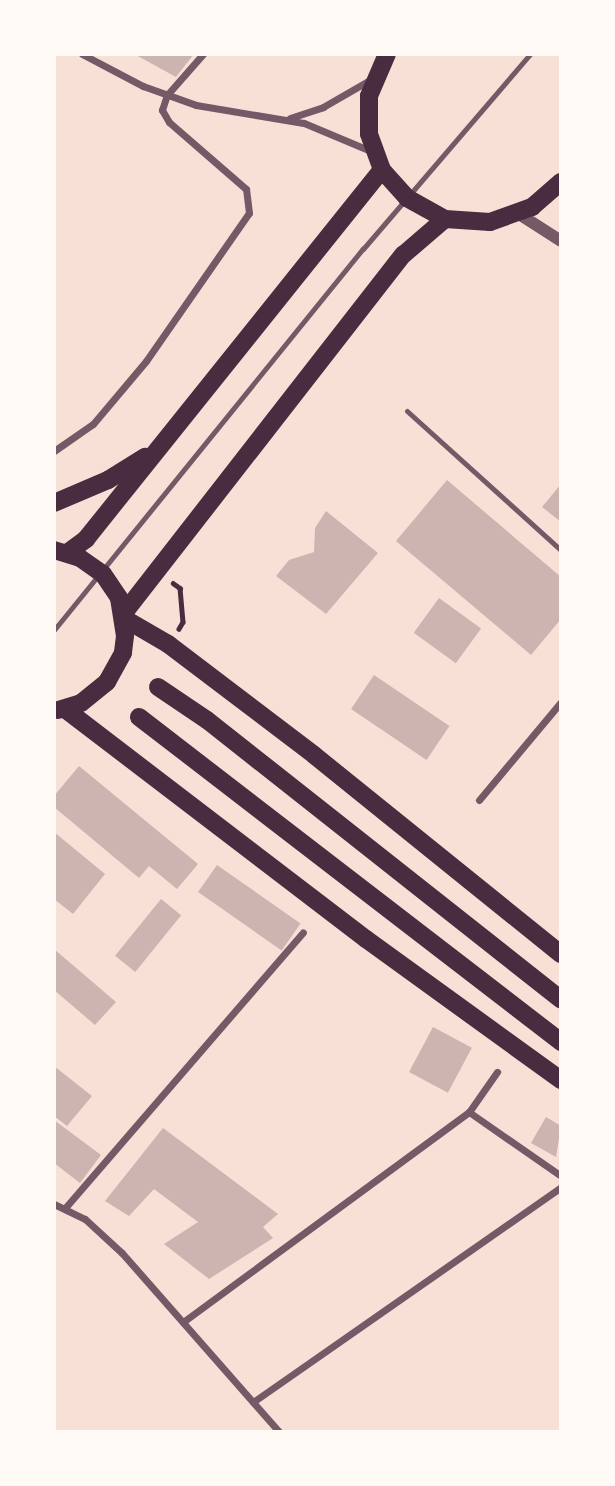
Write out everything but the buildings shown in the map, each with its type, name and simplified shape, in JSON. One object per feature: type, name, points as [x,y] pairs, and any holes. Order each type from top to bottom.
[{"type":"main road","points":[[387,54],[374,78],[367,115],[373,152],[382,170],[407,198],[445,219],[490,222],[519,214],[561,182]]},
{"type":"main road","points":[[61,552],[86,539],[382,170]]},
{"type":"main road","points":[[124,616],[403,255],[445,219]]},
{"type":"main road","points":[[54,503],[108,480],[162,445]]},
{"type":"main road","points":[[61,552],[103,574],[124,616],[123,653],[107,682],[88,698],[60,710],[366,939],[561,1080]]},
{"type":"main road","points":[[124,616],[169,644],[403,824],[561,954]]},
{"type":"main road","points":[[158,687],[207,720],[561,1000]]},
{"type":"main road","points":[[139,717],[561,1042]]},
{"type":"street","points":[[82,54],[167,96],[226,112],[286,119],[340,135],[373,152]]},
{"type":"street","points":[[54,451],[93,424],[146,361],[249,212],[249,197],[240,182],[164,117],[162,104],[203,54]]},
{"type":"street","points":[[286,119],[323,107],[374,78]]},
{"type":"street","points":[[519,214],[561,242]]},
{"type":"street","points":[[479,800],[561,702]]},
{"type":"street","points":[[65,1208],[303,932]]},
{"type":"street","points":[[183,1322],[469,1112],[497,1072]]},
{"type":"street","points":[[469,1112],[560,1175]]},
{"type":"street","points":[[253,1402],[561,1187]]},
{"type":"street","points":[[54,1204],[65,1208],[103,1234],[279,1432]]},
{"type":"lane","points":[[54,630],[103,574],[407,198],[530,54]]},
{"type":"lane","points":[[407,411],[561,550]]},
{"type":"path","points":[[157,573],[180,588],[183,622],[169,644]]}]
